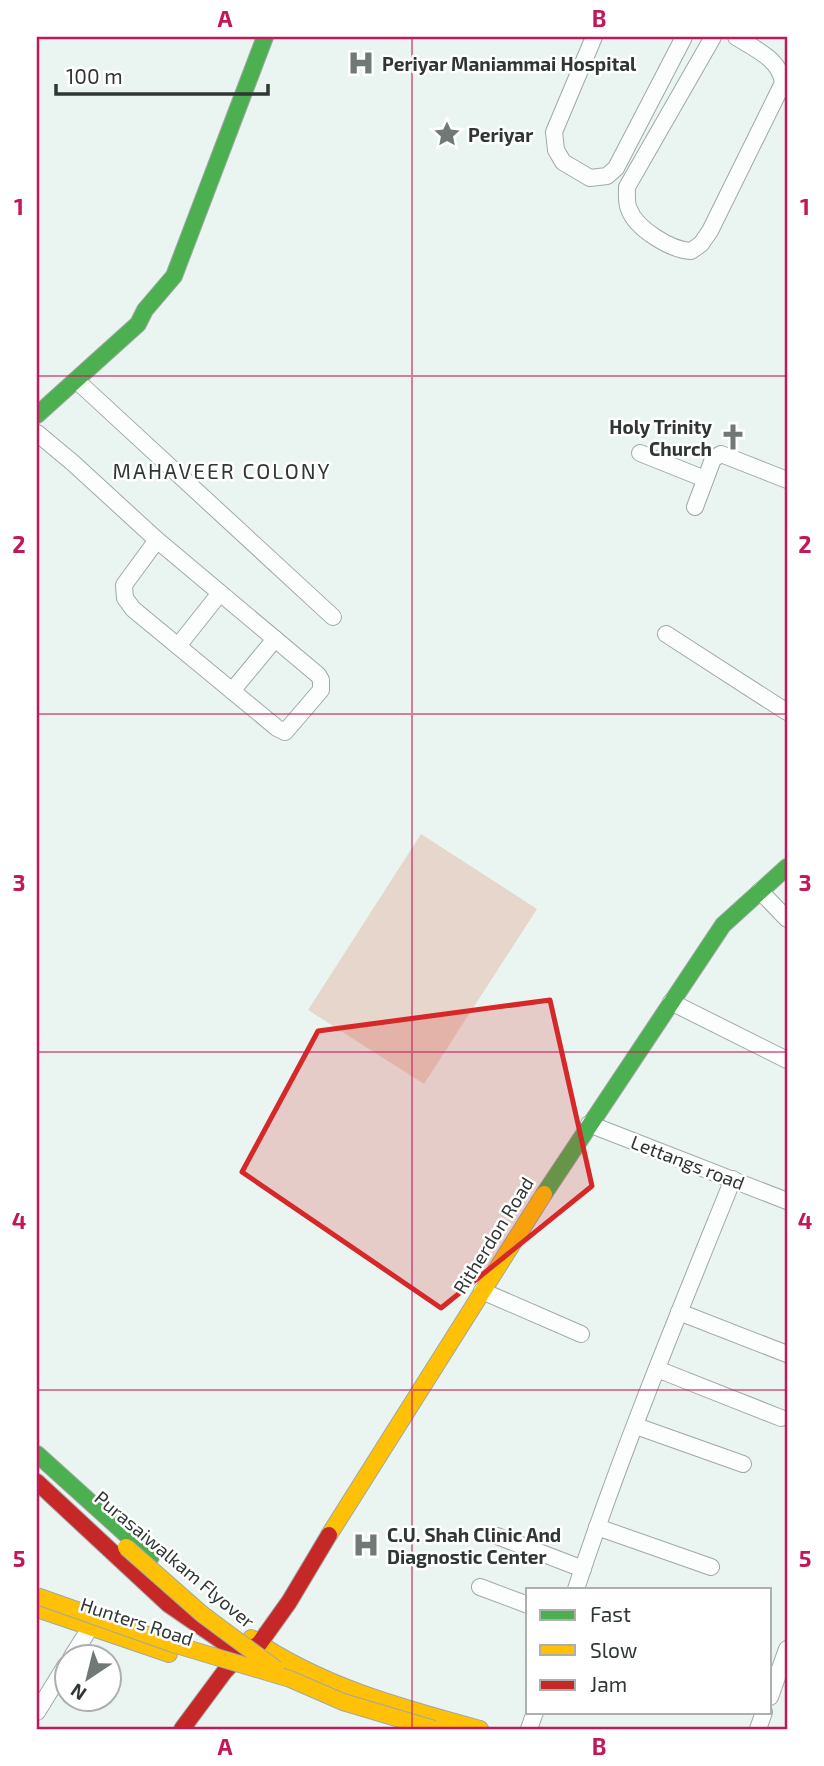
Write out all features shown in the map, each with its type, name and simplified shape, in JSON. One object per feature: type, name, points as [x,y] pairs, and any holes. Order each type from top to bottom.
[{"type":"street","points":[[37,415],[138,324],[145,310],[174,276],[265,37]]},
{"type":"street","points":[[594,37],[554,132],[556,150],[563,162],[590,178],[598,179],[607,176],[616,168],[684,37]]},
{"type":"street","points":[[713,37],[627,187],[629,209],[641,225],[678,250],[691,251],[701,244],[710,231],[783,83],[781,72],[771,61],[736,37]]},
{"type":"street","points":[[76,380],[333,617]]},
{"type":"street","points":[[37,433],[156,540],[317,675],[322,686],[316,697],[285,732],[133,609],[125,598],[124,585],[156,540]]},
{"type":"street","points":[[640,453],[705,479]]},
{"type":"street","points":[[695,507],[713,459],[721,454],[787,480]]},
{"type":"street","points":[[178,646],[220,593]]},
{"type":"street","points":[[666,634],[787,712]]},
{"type":"street","points":[[232,691],[275,639]]},
{"type":"street","name":"Ritherdon Road","points":[[259,1644],[289,1602],[346,1504],[589,1124],[723,925],[787,867]]},
{"type":"street","points":[[760,891],[787,919]]},
{"type":"street","points":[[671,1002],[787,1060]]},
{"type":"street","name":"Lettangs road","points":[[589,1124],[787,1201]]},
{"type":"street","points":[[576,1588],[657,1369],[733,1179]]},
{"type":"street","points":[[482,1291],[581,1334]]},
{"type":"street","points":[[680,1312],[787,1354]]},
{"type":"street","points":[[657,1369],[781,1418]]},
{"type":"street","points":[[636,1426],[743,1464]]},
{"type":"street","points":[[37,1454],[185,1588],[259,1644],[312,1677],[360,1695],[480,1729]]},
{"type":"street","name":"Purasaiwalkam Flyover","points":[[37,1468],[202,1614],[290,1679]]},
{"type":"street","points":[[37,1482],[201,1637]]},
{"type":"street","points":[[597,1527],[711,1567]]},
{"type":"street","points":[[497,1536],[583,1569]]},
{"type":"street","points":[[480,1587],[526,1604]]},
{"type":"street","points":[[37,1588],[201,1637],[239,1656]]},
{"type":"street","points":[[168,1604],[185,1588]]},
{"type":"street","name":"Purasaiwalkam Flyover","points":[[37,1596],[173,1644],[290,1679],[343,1702],[434,1729]]},
{"type":"street","name":"Hunters Road","points":[[37,1609],[184,1659],[268,1682],[333,1708],[399,1729]]},
{"type":"street","points":[[80,1644],[90,1628]]},
{"type":"street","points":[[184,1659],[201,1637]]},
{"type":"street","points":[[182,1729],[225,1671],[239,1656],[259,1644]]},
{"type":"street","points":[[772,1691],[787,1650]]},
{"type":"street","points":[[37,1712],[52,1688]]},
{"type":"highlighted area","points":[[550,1000],[592,1186],[441,1308],[242,1172],[318,1031]]},
{"type":"shaded area","points":[[421,834],[537,909],[424,1084],[308,1010]]},
{"type":"traffic: fast","points":[[37,415],[138,324],[145,310],[174,276],[265,37]]},
{"type":"traffic: fast","points":[[544,1194],[723,925],[787,867]]},
{"type":"traffic: fast","points":[[37,1454],[151,1557]]},
{"type":"traffic: slow","points":[[329,1535],[544,1194]]},
{"type":"traffic: slow","points":[[126,1547],[202,1614],[276,1669]]},
{"type":"traffic: slow","points":[[37,1596],[173,1644],[290,1679],[343,1702],[434,1729]]},
{"type":"traffic: slow","points":[[37,1609],[169,1654]]},
{"type":"traffic: slow","points":[[251,1638],[278,1655],[333,1682],[390,1703],[480,1729]]},
{"type":"traffic: jam","points":[[37,1482],[168,1604],[229,1646]]},
{"type":"traffic: jam","points":[[182,1729],[225,1671],[241,1654],[259,1644],[289,1602],[329,1535]]},
{"type":"place","name":"Periyar Maniammai Hospital","points":[[361,63]]},
{"type":"place","name":"Periyar","points":[[447,134]]},
{"type":"place","name":"Holy Trinity Church","points":[[733,437]]},
{"type":"place","name":"C.U. Shah Clinic And Diagnostic Center","points":[[366,1545]]},
{"type":"district","name":"MAHAVEER COLONY","points":[[222,470]]}]
